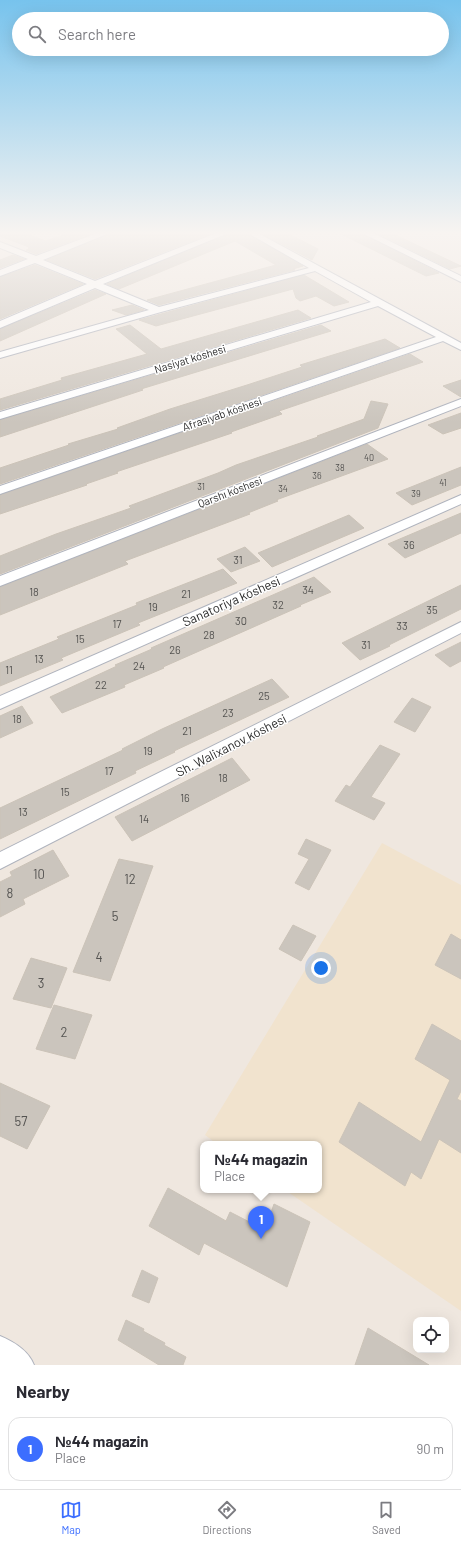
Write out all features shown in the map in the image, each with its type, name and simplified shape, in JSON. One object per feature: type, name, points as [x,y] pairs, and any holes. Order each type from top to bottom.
[{"type":"street","points":[[0,325],[69,296]]},
{"type":"street","points":[[124,296],[158,310]]},
{"type":"street","points":[[0,355],[212,296]]},
{"type":"street","points":[[368,296],[461,347]]},
{"type":"street","name":"Nasiyat kóshesi","points":[[0,416],[380,302]]},
{"type":"street","name":"Afrasiyab kóshesi","points":[[0,490],[443,338]]},
{"type":"street","name":"Qarshı kóshesi","points":[[0,581],[461,402]]},
{"type":"street","name":"Sanatoriya kóshesi","points":[[0,702],[461,499]]},
{"type":"street","name":"Sh. Walixanov kóshesi","points":[[0,861],[461,627]]},
{"type":"street","points":[[0,1350],[20,1365]]},
{"type":"shaded area","points":[[382,843],[461,885],[461,1311],[289,1193],[322,1193],[322,1141],[213,1141],[205,1135]]},
{"type":"building","points":[[0,296],[55,296],[0,319]]},
{"type":"building","points":[[81,296],[102,296],[0,341],[0,329]]},
{"type":"building","points":[[163,296],[195,296],[159,305],[147,300]]},
{"type":"building","points":[[228,296],[268,296],[156,326],[139,320]]},
{"type":"building","points":[[295,296],[338,296],[349,302],[334,306],[316,296],[300,301]]},
{"type":"building","points":[[132,305],[144,310],[126,315],[112,310]]},
{"type":"building","points":[[298,310],[311,318],[0,410],[0,399],[62,380],[61,378],[147,354],[116,329],[130,325],[161,349]]},
{"type":"building","points":[[321,325],[331,331],[141,389],[143,390],[0,437],[0,420]]},
{"type":"building","points":[[385,339],[400,348],[0,484],[0,468],[69,445],[68,444],[118,429],[117,428],[170,409],[302,367],[300,365]]},
{"type":"building","points":[[410,354],[423,362],[279,411],[282,414],[231,432],[232,433],[116,472],[118,473],[86,484],[87,485],[0,514],[0,495]]},
{"type":"building","points":[[461,380],[461,397],[443,386]]},
{"type":"building","points":[[371,401],[388,404],[378,428],[0,574],[0,556],[56,534],[131,508],[129,506],[236,465],[318,437],[317,436],[364,419]]},
{"type":"building","points":[[461,413],[461,428],[443,434],[428,425]]},
{"type":"building","points":[[367,444],[388,459],[276,500],[278,501],[248,513],[250,514],[125,561],[128,564],[0,615],[0,587]]},
{"type":"building","points":[[461,467],[461,485],[412,505],[396,493]]},
{"type":"building","points":[[461,513],[461,533],[405,558],[388,544]]},
{"type":"building","points":[[349,515],[364,528],[272,567],[258,553]]},
{"type":"building","points":[[245,547],[260,561],[231,572],[217,559]]},
{"type":"building","points":[[223,569],[237,583],[138,623],[140,625],[61,658],[63,660],[0,686],[0,663],[59,639],[57,637],[137,605],[136,603]]},
{"type":"building","points":[[314,577],[331,592],[163,667],[164,668],[124,685],[125,687],[62,713],[50,697],[117,666],[115,665],[152,649],[151,648]]},
{"type":"building","points":[[461,585],[461,609],[389,645],[390,646],[360,660],[342,643]]},
{"type":"building","points":[[461,642],[461,661],[450,667],[435,655]]},
{"type":"building","points":[[272,679],[289,697],[174,751],[175,752],[135,771],[136,773],[0,839],[0,808],[123,750],[122,749],[162,729]]},
{"type":"building","points":[[412,698],[431,707],[415,732],[394,722]]},
{"type":"building","points":[[22,706],[33,723],[0,738],[0,716]]},
{"type":"building","points":[[380,745],[400,754],[371,797],[385,803],[374,820],[335,801],[346,785],[350,787]]},
{"type":"building","points":[[232,758],[250,780],[132,841],[115,817]]},
{"type":"building","points":[[306,839],[331,850],[309,890],[295,883],[309,859],[298,854]]},
{"type":"building","points":[[53,850],[69,876],[23,899],[25,904],[0,917],[0,882],[12,876],[10,872]]},
{"type":"building","points":[[119,859],[153,866],[110,981],[73,972]]},
{"type":"building","points":[[293,925],[316,936],[301,961],[279,949]]},
{"type":"building","points":[[451,934],[461,940],[461,979],[435,965]]},
{"type":"building","points":[[31,958],[67,968],[51,1008],[13,999]]},
{"type":"building","points":[[54,1005],[92,1015],[75,1059],[36,1049]]},
{"type":"building","points":[[432,1024],[461,1041],[461,1091],[457,1099],[461,1101],[461,1153],[439,1139],[421,1179],[411,1172],[405,1186],[339,1142],[359,1102],[421,1142],[450,1080],[415,1059]]},
{"type":"building","points":[[0,1083],[50,1106],[27,1149],[0,1136]]},
{"type":"building","points":[[168,1188],[226,1221],[230,1212],[265,1230],[274,1204],[310,1222],[287,1287],[204,1243],[199,1255],[149,1226]]},
{"type":"building","points":[[142,1270],[158,1278],[149,1303],[132,1296]]},
{"type":"building","points":[[126,1320],[144,1329],[143,1331],[165,1343],[164,1345],[186,1357],[183,1365],[159,1365],[118,1340]]},
{"type":"building","points":[[368,1328],[429,1365],[355,1365]]},
{"type":"place","name":"№44 magazin","points":[[261,1239]]}]
